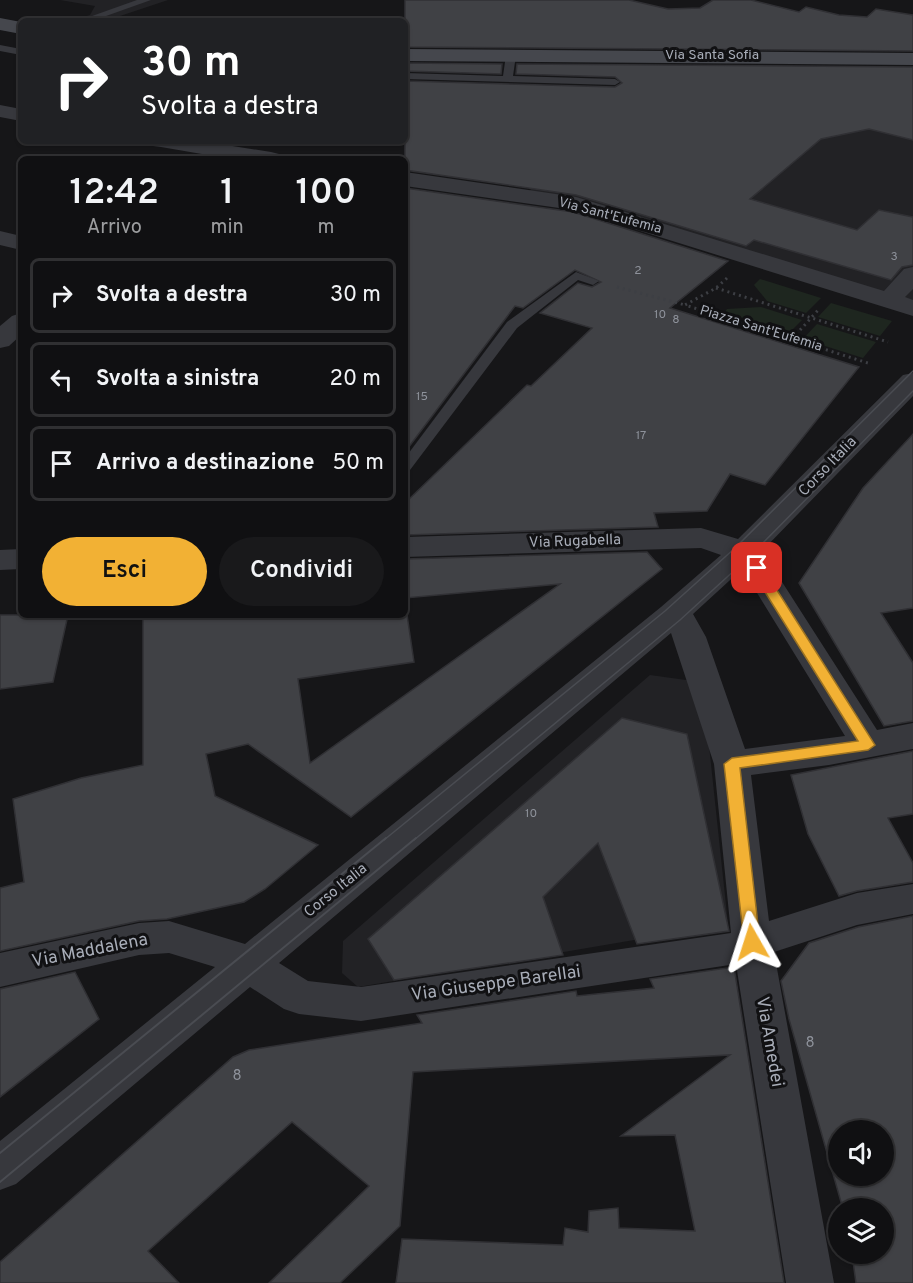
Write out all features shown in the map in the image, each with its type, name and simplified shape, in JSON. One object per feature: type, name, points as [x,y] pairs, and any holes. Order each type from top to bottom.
[{"type":"street","points":[[0,24],[18,27]]},
{"type":"street","name":"Via Santa Sofia","points":[[408,55],[913,58]]},
{"type":"street","points":[[0,111],[18,114]]},
{"type":"street","points":[[180,144],[253,156]]},
{"type":"street","name":"Via Sant'Eufemia","points":[[408,179],[576,204],[736,265]]},
{"type":"street","points":[[0,238],[18,242]]},
{"type":"street","points":[[736,265],[889,300],[913,308]]},
{"type":"street","points":[[889,300],[913,274]]},
{"type":"street","points":[[0,340],[18,324]]},
{"type":"street","name":"Corso Italia","points":[[0,1169],[672,615],[743,552],[913,381]]},
{"type":"street","name":"Via Rugabella","points":[[408,547],[701,538],[743,552]]},
{"type":"street","points":[[743,552],[764,578],[868,745]]},
{"type":"street","points":[[0,560],[18,559]]},
{"type":"street","name":"Via Amedei","points":[[672,615],[680,620],[690,637],[732,764],[752,942],[810,1283]]},
{"type":"street","points":[[732,764],[868,745],[913,736]]},
{"type":"street","name":"Via Giuseppe Barellai","points":[[247,964],[298,997],[327,1002],[362,1004],[732,949],[858,909],[913,899]]},
{"type":"street","name":"Via Maddalena","points":[[0,970],[139,939],[169,937],[240,958],[247,964]]},
{"type":"lane","points":[[92,18],[146,0]]},
{"type":"lane","points":[[0,48],[18,51]]},
{"type":"lane","points":[[507,80],[512,56]]},
{"type":"lane","points":[[408,76],[615,82]]},
{"type":"lane","points":[[408,463],[513,325],[576,276],[593,281]]},
{"type":"path","name":"Piazza Sant'Eufemia","points":[[685,305],[716,288],[736,265]]},
{"type":"path","points":[[593,281],[685,305]]},
{"type":"path","name":"Piazza Sant'Eufemia","points":[[716,288],[888,342]]},
{"type":"path","points":[[792,339],[824,304]]},
{"type":"path","name":"Piazza Sant'Eufemia","points":[[685,305],[871,364]]},
{"type":"shaded area","points":[[60,0],[168,0],[114,18],[80,18],[90,15],[95,6]]},
{"type":"shaded area","points":[[913,97],[913,305],[527,195],[547,164]]},
{"type":"shaded area","points":[[760,279],[821,298],[806,313],[767,301],[754,285]]},
{"type":"shaded area","points":[[831,303],[892,321],[880,336],[818,317]]},
{"type":"shaded area","points":[[761,307],[802,320],[788,334],[723,315],[727,309]]},
{"type":"shaded area","points":[[817,324],[876,342],[863,358],[803,339]]},
{"type":"shaded area","points":[[650,675],[693,681],[708,736],[728,924],[358,987],[342,973],[343,941]]},
{"type":"building","points":[[405,0],[629,0],[668,9],[700,8],[713,0],[751,0],[799,12],[806,7],[839,15],[867,17],[876,9],[913,15],[913,51],[408,47],[408,18],[405,18]]},
{"type":"building","points":[[408,63],[502,64],[501,74],[408,71]]},
{"type":"building","points":[[517,64],[913,67],[913,140],[869,129],[821,139],[750,199],[857,230],[879,210],[913,217],[913,265],[902,267],[891,280],[754,240],[746,246],[576,195],[408,170],[405,144],[408,144],[408,81],[615,87],[622,83],[615,77],[516,74]]},
{"type":"building","points":[[408,188],[573,212],[728,261],[670,308],[859,367],[765,485],[730,474],[707,511],[654,513],[658,527],[408,535],[408,500],[527,385],[531,386],[592,328],[540,313],[578,283],[592,287],[601,282],[575,270],[523,308],[515,306],[408,448]]},
{"type":"building","points":[[913,434],[913,608],[881,613],[913,663],[913,721],[884,726],[799,583],[863,488]]},
{"type":"building","points":[[647,552],[662,569],[351,817],[248,744],[206,754],[215,796],[318,845],[265,889],[244,902],[167,919],[139,921],[0,951],[0,888],[24,882],[13,799],[81,778],[143,765],[143,618],[407,618],[414,662],[298,679],[310,763],[560,584],[408,598],[408,559]]},
{"type":"building","points":[[0,615],[18,615],[18,618],[67,618],[53,682],[0,689]]},
{"type":"building","points":[[622,718],[687,734],[729,931],[637,944],[598,843],[543,897],[563,955],[394,980],[368,939]]},
{"type":"building","points":[[913,751],[913,814],[888,818],[913,863],[913,882],[839,896],[808,834],[791,775]]},
{"type":"building","points":[[913,916],[913,1283],[856,1283],[853,1264],[894,1264],[894,1198],[840,1198],[836,1186],[894,1186],[894,1120],[828,1120],[828,1156],[789,1019],[781,981],[809,943],[858,927]]},
{"type":"building","points":[[734,967],[784,1283],[396,1283],[402,1239],[563,1245],[565,1228],[588,1232],[589,1211],[618,1208],[619,1228],[695,1231],[675,1135],[621,1136],[730,1055],[413,1072],[400,1226],[340,1283],[269,1283],[369,1186],[292,1122],[148,1251],[179,1283],[0,1283],[0,1262],[233,1057],[249,1050],[422,1023],[417,1015],[576,991],[577,996],[654,988],[650,979]]},
{"type":"building","points":[[75,972],[99,1019],[0,1097],[0,989]]},
{"type":"tram line","points":[[384,840],[665,611],[735,548],[913,371]]},
{"type":"tram line","points":[[414,840],[680,620],[749,557],[913,391]]},
{"type":"tram line","points":[[0,1153],[386,838]]},
{"type":"tram line","points":[[0,1182],[416,838]]},
{"type":"route","points":[[752,942],[732,764],[868,745],[757,568]]}]
